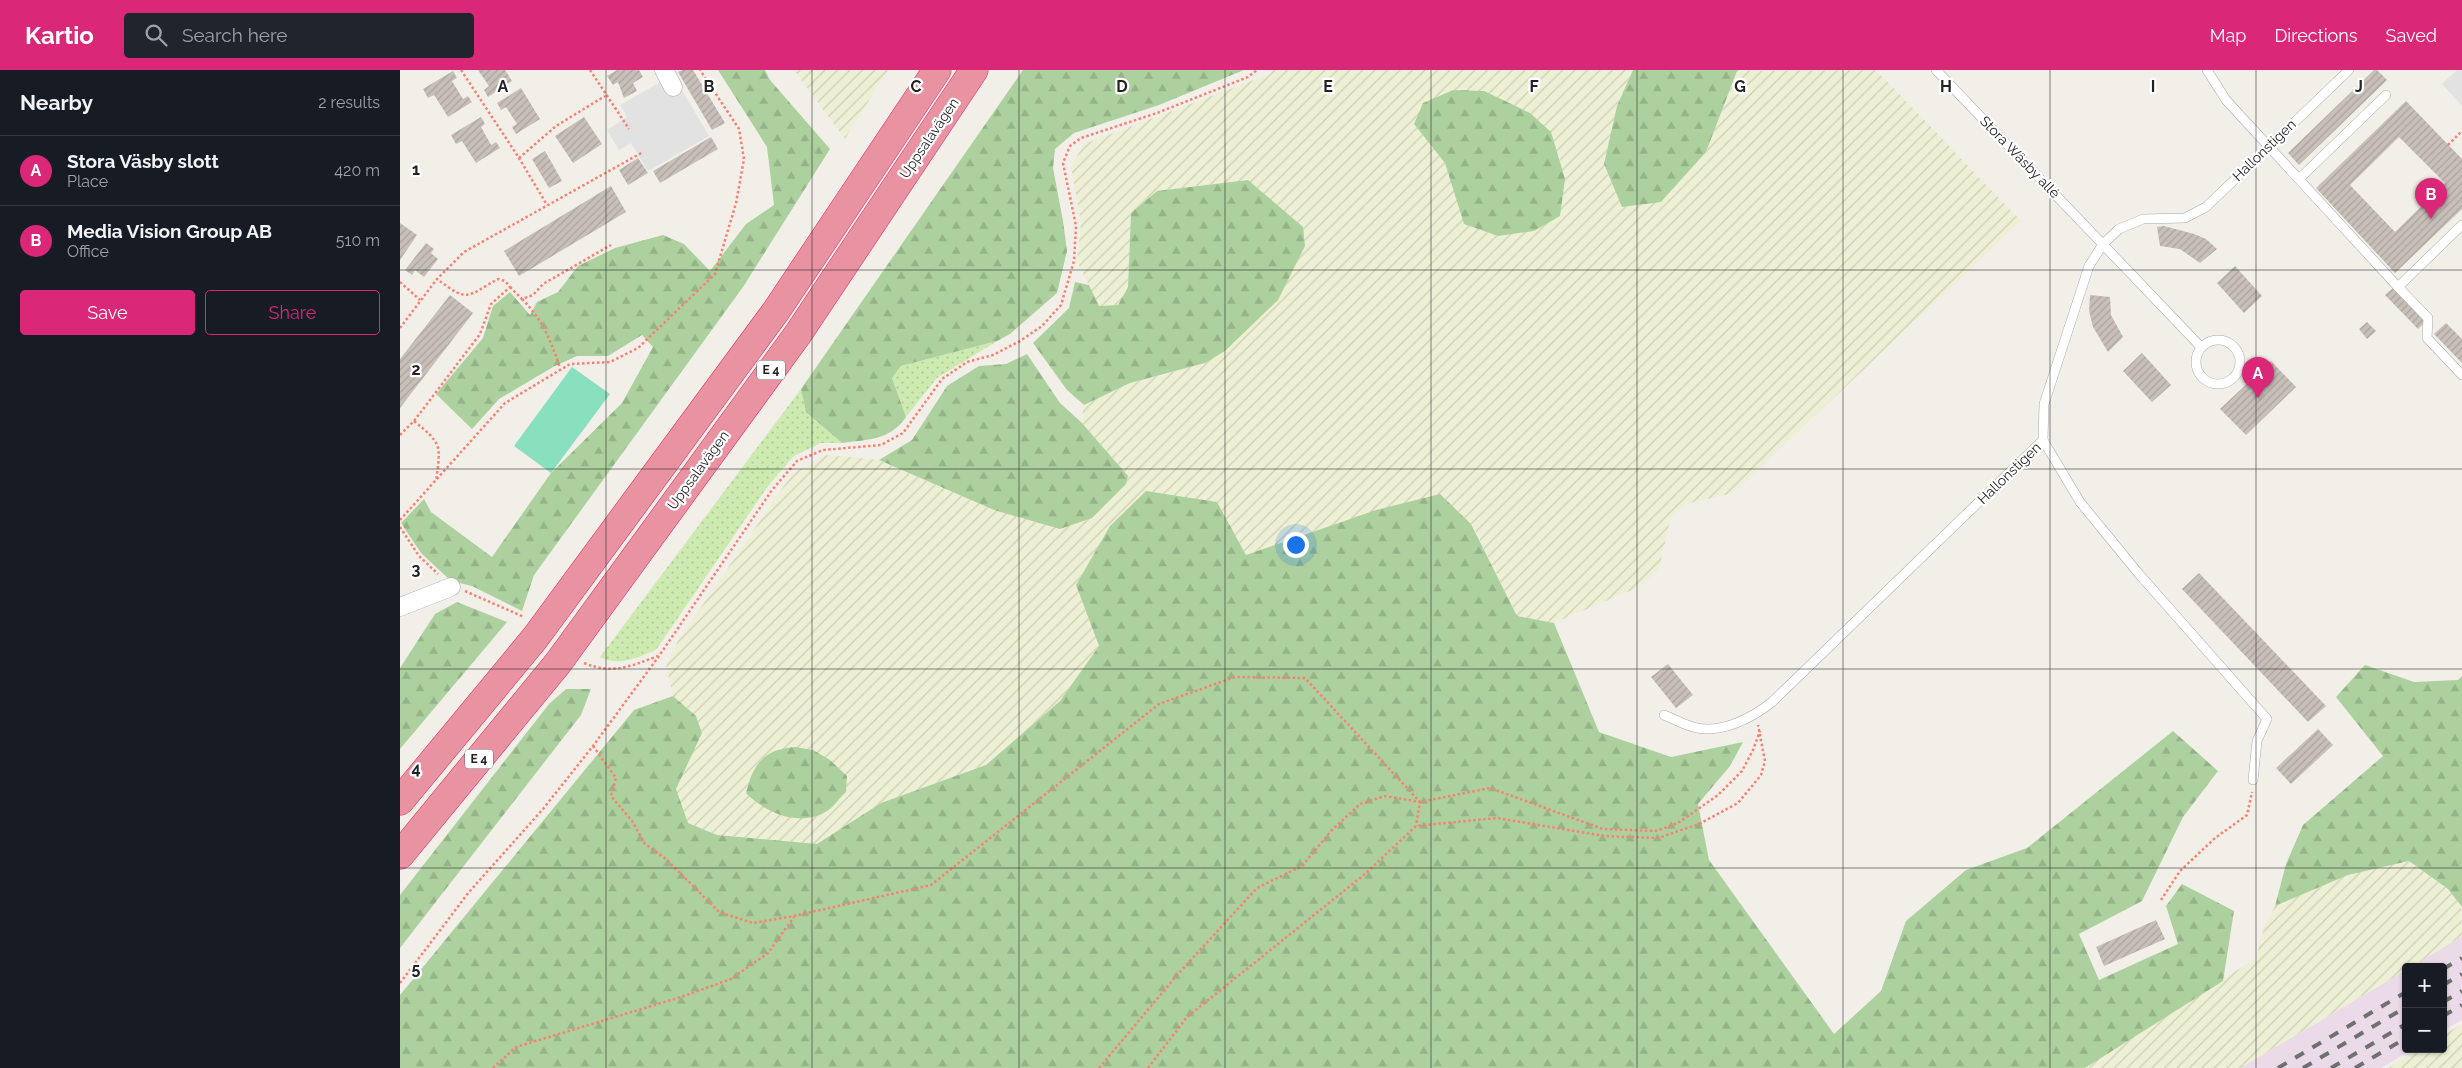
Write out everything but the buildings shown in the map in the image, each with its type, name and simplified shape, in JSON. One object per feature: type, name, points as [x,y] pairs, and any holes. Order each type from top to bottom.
[{"type":"highway","name":"E 4","points":[[400,801],[535,638],[764,327],[937,70]]},
{"type":"highway","name":"Uppsalavägen","points":[[400,855],[558,663],[798,334],[974,70]]},
{"type":"street","points":[[664,70],[673,86]]},
{"type":"street","points":[[400,607],[451,587]]},
{"type":"lane","name":"Stora Wäsby allé","points":[[1936,70],[2201,347]]},
{"type":"lane","points":[[2208,70],[2226,100],[2428,318],[2427,338],[2462,375]]},
{"type":"lane","name":"Hallonstigen","points":[[1664,715],[1697,728],[1724,727],[1756,715],[1772,702],[2043,440],[2044,404],[2089,266],[2103,244],[2119,229],[2143,220],[2185,218],[2206,206],[2349,70]]},
{"type":"lane","points":[[2299,179],[2386,95]]},
{"type":"lane","points":[[2398,287],[2462,225]]},
{"type":"lane","points":[[2218,340],[2235,348],[2240,360],[2239,366],[2232,378],[2219,384],[2205,380],[2200,374],[2196,360],[2201,347],[2206,343],[2218,340]]},
{"type":"lane","points":[[2043,440],[2080,502],[2139,574],[2267,718],[2257,741],[2253,780]]},
{"type":"path","points":[[460,70],[519,158],[547,205]]},
{"type":"path","points":[[590,70],[605,96],[629,129]]},
{"type":"path","points":[[400,520],[436,483],[505,403],[560,368],[570,364],[610,362],[638,348],[715,274],[736,203],[744,159],[740,129],[700,70]]},
{"type":"path","points":[[400,983],[469,892],[543,809],[593,746],[659,656],[772,490],[797,461],[823,450],[881,445],[902,433],[942,379],[967,362],[994,355],[1020,341],[1042,326],[1061,305],[1074,261],[1076,226],[1063,163],[1070,146],[1080,138],[1157,113],[1248,77],[1257,70]]},
{"type":"path","points":[[519,158],[556,126],[605,96]]},
{"type":"path","points":[[2448,144],[2462,131]]},
{"type":"path","points":[[400,328],[437,279],[464,252],[643,152]]},
{"type":"path","points":[[522,299],[533,295],[543,284],[611,244]]},
{"type":"path","points":[[437,279],[459,296],[467,296],[498,279],[505,281],[536,312],[546,328],[560,368]]},
{"type":"path","points":[[400,282],[420,300]]},
{"type":"path","points":[[400,435],[414,421],[480,334],[491,304],[510,287]]},
{"type":"path","points":[[414,421],[436,439],[439,457],[436,483]]},
{"type":"path","points":[[581,661],[600,670],[626,668],[659,656]]},
{"type":"path","points":[[593,746],[616,778],[611,796],[632,821],[645,844],[666,859],[719,912],[753,923],[794,916],[931,885],[1159,704],[1235,677],[1305,678],[1420,802]]},
{"type":"path","points":[[1416,826],[1497,818],[1604,836],[1658,838],[1699,824],[1738,803],[1761,775],[1765,760],[1756,715]]},
{"type":"path","points":[[1099,1068],[1178,974],[1257,888],[1302,866],[1332,830],[1360,804],[1385,796],[1420,802],[1490,788],[1603,829],[1656,831],[1678,823],[1718,796],[1742,771],[1760,731]]},
{"type":"path","points":[[2161,900],[2180,871],[2215,838],[2247,815],[2253,780]]},
{"type":"path","points":[[1148,1068],[1187,1017],[1365,874],[1416,826],[1420,802]]},
{"type":"path","points":[[493,1068],[516,1047],[681,997],[731,979],[768,953],[794,916]]},
{"type":"shaded area","points":[[2457,70],[2462,70],[2462,106],[2442,84]]},
{"type":"shaded area","points":[[673,75],[709,136],[648,171],[631,143],[619,150],[607,130],[627,117],[620,105]]},
{"type":"shaded area","points":[[2462,936],[2462,1020],[2447,1029],[2447,963],[2418,963]]},
{"type":"shaded area","points":[[2402,972],[2402,1053],[2406,1053],[2381,1068],[2240,1068]]},
{"type":"green space","points":[[718,70],[765,70],[770,80],[830,149],[743,287],[534,575],[522,611],[472,586],[451,581],[421,553],[401,523],[424,499],[431,512],[492,557],[551,473],[622,403],[653,347],[642,335],[608,356],[577,356],[553,367],[499,399],[472,429],[436,394],[483,338],[493,306],[510,292],[530,315],[537,302],[558,292],[578,266],[615,248],[663,235],[684,244],[710,271],[746,224],[774,205],[767,147]]},
{"type":"green space","points":[[794,70],[888,70],[845,139]]},
{"type":"green space","points":[[1023,70],[1244,70],[1159,105],[1074,133],[1055,149],[1053,168],[1067,251],[1057,293],[1010,334],[997,341],[901,366],[892,378],[906,417],[893,431],[878,438],[842,443],[806,412],[801,389]]},
{"type":"green space","points":[[1271,70],[1633,70],[1617,106],[1661,202],[1706,152],[1737,71],[1876,70],[2021,221],[1733,493],[1686,504],[1671,517],[1659,569],[1639,587],[1554,623],[1517,616],[1472,524],[1366,515],[1246,555],[1217,502],[1076,585],[1099,646],[1060,701],[986,765],[881,803],[817,844],[717,835],[688,823],[675,789],[702,733],[696,716],[673,696],[666,666],[678,641],[792,474],[827,455],[879,460],[994,510],[1128,476],[1081,422],[1084,405],[1130,383],[1205,363],[1131,213],[1128,287],[1118,305],[1099,306],[1077,261],[1081,222],[1071,167],[1084,144],[1270,74]],"holes":[[[1445,163],[1498,236],[1465,224]],[[830,760],[843,774],[846,792],[842,796]]]},
{"type":"green space","points":[[1633,70],[1740,70],[1737,71],[1706,152],[1661,202],[1622,207],[1604,164],[1617,106]]},
{"type":"green space","points":[[1453,90],[1484,91],[1530,113],[1551,132],[1565,179],[1560,216],[1534,231],[1498,236],[1464,224],[1445,163],[1414,124],[1423,103]]},
{"type":"green space","points":[[1248,180],[1303,227],[1305,246],[1278,300],[1225,351],[1205,363],[1130,383],[1084,405],[1067,390],[1033,343],[1069,308],[1075,282],[1089,285],[1099,306],[1118,305],[1128,287],[1131,213],[1157,191]]},
{"type":"green space","points":[[997,341],[937,378],[906,417],[892,378],[901,366]]},
{"type":"green space","points":[[1027,354],[1060,403],[1081,422],[1128,476],[1126,484],[1092,518],[1060,529],[994,510],[879,460],[912,440],[947,386],[979,366],[1006,364]]},
{"type":"green space","points":[[572,367],[610,394],[551,473],[514,446]]},
{"type":"green space","points":[[801,389],[806,412],[842,443],[821,443],[794,456],[768,486],[656,650],[621,661],[607,660],[600,657]]},
{"type":"green space","points":[[1146,491],[1217,502],[1246,555],[1376,510],[1440,494],[1471,524],[1517,616],[1554,623],[1599,732],[1671,757],[1743,742],[1730,766],[1698,804],[1709,860],[1834,1034],[1881,991],[1906,921],[1966,870],[2027,848],[2173,731],[2218,771],[2183,817],[2142,901],[2079,934],[2099,980],[2178,944],[2166,906],[2182,884],[2234,911],[2223,981],[2085,1068],[400,1068],[400,995],[634,710],[673,696],[696,716],[702,733],[676,789],[688,823],[717,835],[817,844],[881,803],[986,765],[1060,701],[1099,646],[1076,585],[1110,526]]},
{"type":"green space","points":[[457,602],[507,622],[400,749],[400,668],[435,614]]},
{"type":"green space","points":[[2365,665],[2414,682],[2458,680],[2462,676],[2462,907],[2448,889],[2409,861],[2348,875],[2275,906],[2286,864],[2303,825],[2383,756],[2336,697]]},
{"type":"green space","points":[[566,689],[591,689],[581,715],[400,948],[400,895],[549,704]]},
{"type":"green space","points":[[795,747],[813,750],[830,760],[847,776],[846,792],[830,809],[808,818],[797,818],[774,813],[754,801],[746,793],[752,774],[762,760],[775,751]]},
{"type":"green space","points":[[2409,861],[2448,889],[2461,905],[2462,936],[2418,963],[2402,963],[2402,972],[2240,1068],[2085,1068],[2256,958],[2264,927],[2275,906],[2348,875]]},
{"type":"green space","points":[[2462,1024],[2462,1068],[2388,1068],[2413,1053],[2447,1053],[2447,1033]]},
{"type":"railway","points":[[2447,967],[2462,958]]},
{"type":"railway","points":[[2447,983],[2462,974]]},
{"type":"railway","points":[[2447,1000],[2462,991]]},
{"type":"railway","points":[[2278,1068],[2402,994]]},
{"type":"railway","points":[[2447,1014],[2462,1005]]},
{"type":"railway","points":[[2303,1068],[2404,1008]]},
{"type":"railway","points":[[2331,1068],[2402,1026]]},
{"type":"railway","points":[[2355,1068],[2402,1040]]},
{"type":"place","name":"Media Vision Group AB","points":[[2431,219]]},
{"type":"place","name":"Stora Väsby slott","points":[[2258,398]]}]
